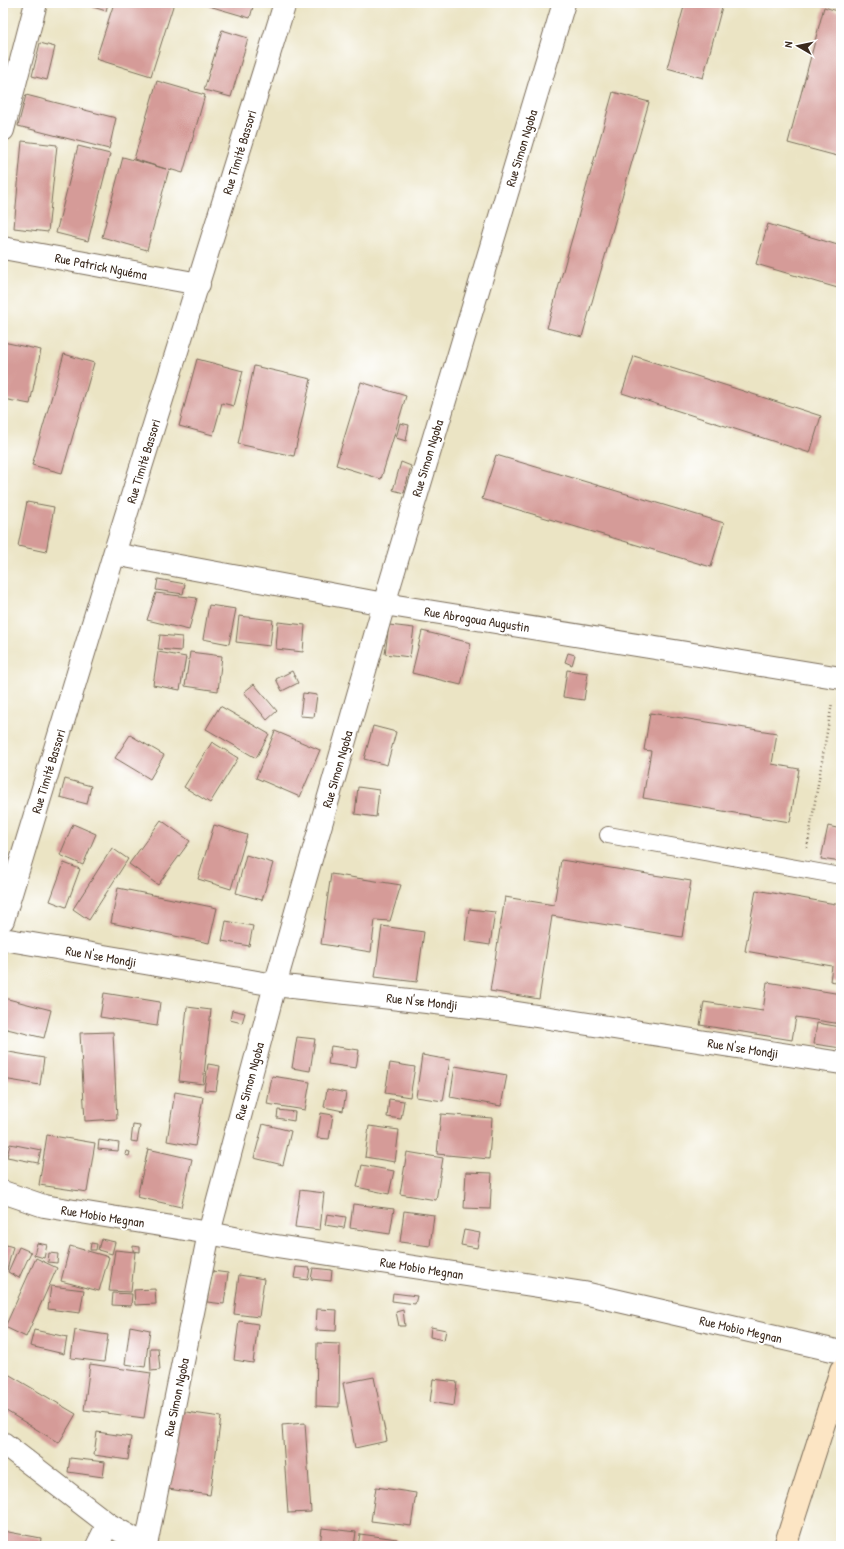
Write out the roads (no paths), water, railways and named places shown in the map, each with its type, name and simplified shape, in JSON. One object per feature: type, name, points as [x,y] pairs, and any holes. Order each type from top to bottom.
[{"type":"main road","points":[[785,1546],[841,1370]]},
{"type":"street","points":[[3,130],[36,3]]},
{"type":"street","name":"Rue Timité Bassori","points":[[3,920],[114,554],[285,3]]},
{"type":"street","name":"Rue Simon Ngoba","points":[[146,1546],[209,1232],[275,985],[384,604],[564,3]]},
{"type":"street","name":"Rue Patrick Nguéma","points":[[3,248],[199,284]]},
{"type":"street","name":"Rue Abrogoua Augustin","points":[[114,554],[384,604],[839,678]]},
{"type":"street","name":"Rue N'se Mondji","points":[[3,939],[275,985],[498,1010],[841,1063]]},
{"type":"street","name":"Rue Mobio Megnan","points":[[3,1192],[44,1206],[209,1232],[270,1245],[584,1293],[841,1352]]},
{"type":"street","points":[[3,1443],[108,1524],[146,1546]]},
{"type":"street","points":[[97,1546],[108,1524]]},
{"type":"lane","points":[[608,835],[841,876]]}]
